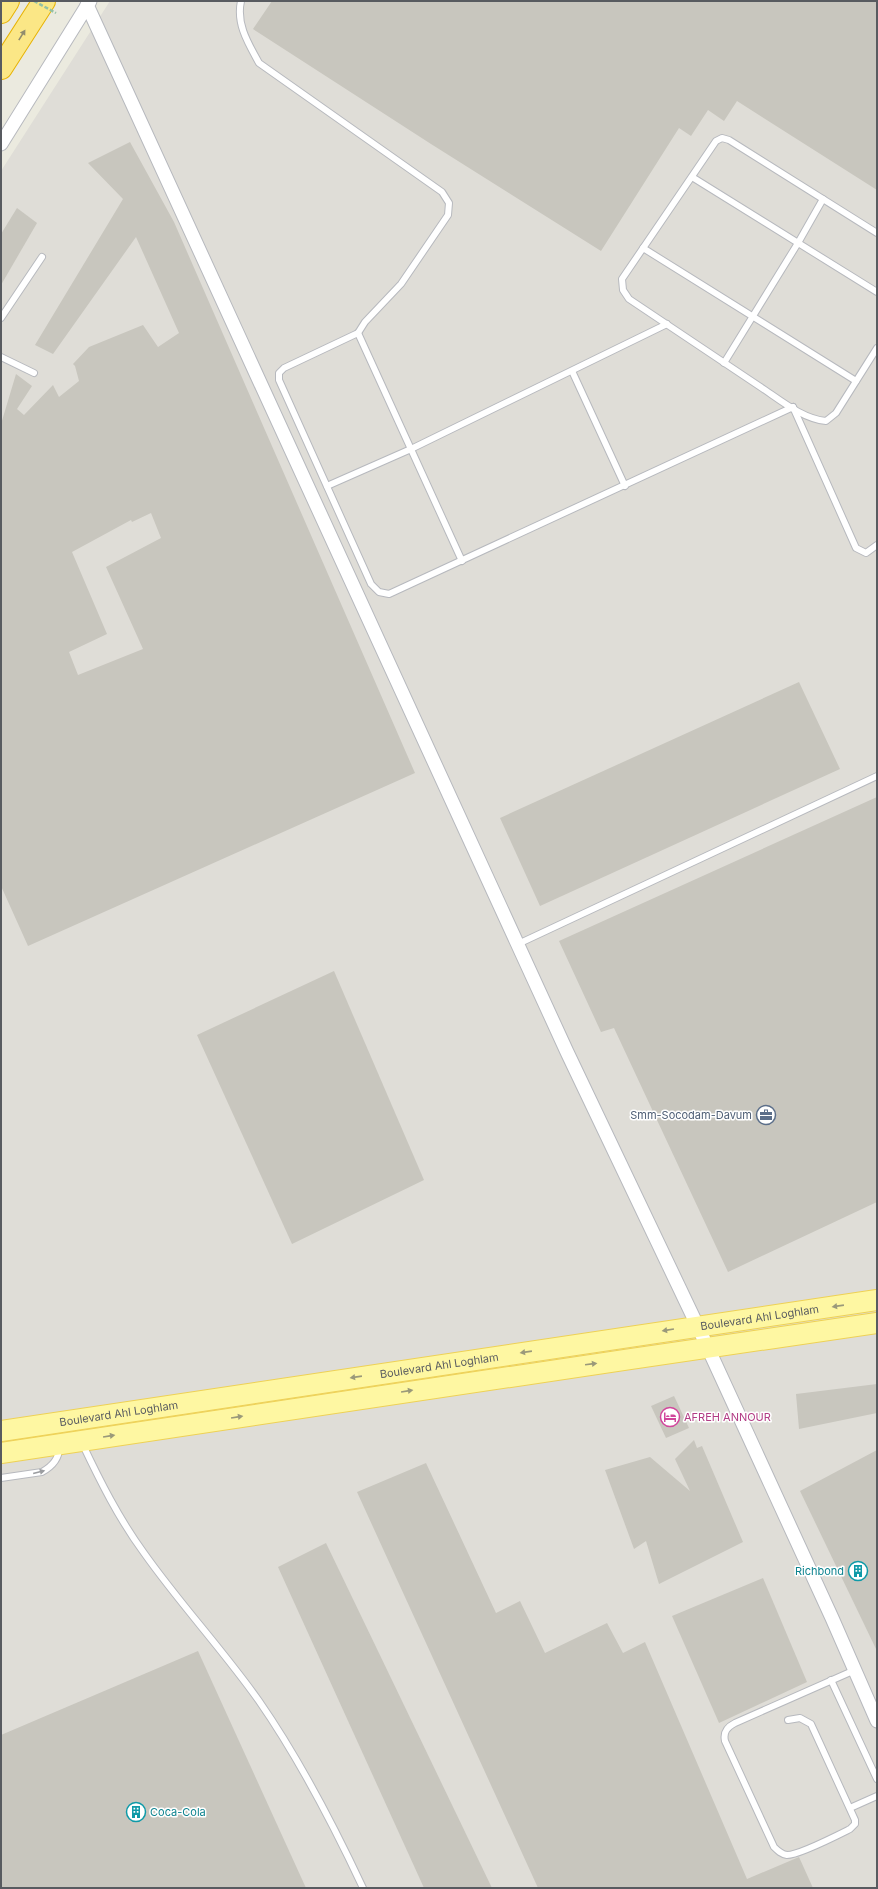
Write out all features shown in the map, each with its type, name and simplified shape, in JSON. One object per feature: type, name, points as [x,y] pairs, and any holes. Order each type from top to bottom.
[{"type":"highway","points":[[1,12],[8,1]]},
{"type":"highway","points":[[1,68],[50,7]]},
{"type":"main road","name":"Boulevard Ahl Loghlam","points":[[1,1431],[877,1300]]},
{"type":"main road","name":"Boulevard Ahl Loghlam","points":[[1,1453],[560,1368],[877,1323]]},
{"type":"main road","points":[[557,1347],[560,1368]]},
{"type":"main road","points":[[310,1384],[312,1405]]},
{"type":"main road","points":[[75,1421],[80,1440]]},
{"type":"street","points":[[1,144],[88,3]]},
{"type":"street","points":[[88,3],[518,944],[625,1175],[698,1326],[877,1721]]},
{"type":"lane","points":[[241,1],[239,12],[244,37],[259,63],[442,192],[449,203],[448,215],[401,284],[365,322],[358,333],[284,368],[279,374],[279,380],[371,584],[378,592],[389,594],[793,407]]},
{"type":"lane","points":[[877,233],[729,140],[722,138],[716,141],[622,280],[623,290],[629,299],[724,363],[816,420],[826,421],[836,413],[877,348]]},
{"type":"lane","points":[[692,177],[877,292]]},
{"type":"lane","points":[[724,363],[798,243],[823,199]]},
{"type":"lane","points":[[643,248],[856,380]]},
{"type":"lane","points":[[1,318],[42,257]]},
{"type":"lane","points":[[327,486],[411,449],[667,324]]},
{"type":"lane","points":[[358,333],[462,561]]},
{"type":"lane","points":[[1,357],[34,373]]},
{"type":"lane","points":[[572,370],[625,486]]},
{"type":"lane","points":[[793,407],[856,548],[866,553],[877,545]]},
{"type":"lane","points":[[518,944],[877,776]]},
{"type":"lane","points":[[80,1440],[102,1484],[136,1542],[191,1616],[236,1669],[283,1738],[313,1788],[363,1888]]},
{"type":"lane","points":[[1,1478],[42,1472],[48,1469],[56,1458],[58,1444]]},
{"type":"lane","points":[[788,1720],[800,1718],[811,1724],[850,1808],[855,1824],[850,1829],[792,1854],[782,1854],[774,1847],[724,1737],[726,1730],[730,1725],[855,1670]]},
{"type":"lane","points":[[831,1680],[877,1779]]},
{"type":"lane","points":[[850,1808],[877,1796]]},
{"type":"path","points":[[34,1],[50,7]]},
{"type":"shaded area","points":[[110,1],[877,1],[877,1888],[1,1888],[1,171]]},
{"type":"building","points":[[272,1],[877,1],[877,190],[737,101],[724,121],[708,110],[691,136],[679,128],[601,251],[431,144],[253,29]]},
{"type":"building","points":[[130,142],[174,222],[415,773],[28,946],[1,886],[1,424],[16,374],[32,386],[17,409],[24,415],[53,385],[59,397],[79,381],[75,366],[73,364],[89,347],[143,325],[158,347],[179,333],[136,237],[53,354],[35,345],[123,199],[88,163]],"holes":[[[151,513],[161,538],[106,567],[143,649],[78,675],[69,652],[107,634],[72,552],[131,520],[132,522]]]},
{"type":"building","points":[[17,208],[37,223],[1,285],[1,234]]},
{"type":"building","points":[[799,682],[840,769],[540,906],[500,818]]},
{"type":"building","name":"Smm-Socodam-Davum","points":[[877,797],[877,1202],[728,1272],[614,1028],[601,1032],[559,941]]},
{"type":"building","points":[[334,971],[424,1180],[292,1244],[197,1035]]},
{"type":"building","points":[[877,1384],[877,1413],[799,1429],[796,1394]]},
{"type":"building","points":[[674,1396],[689,1428],[666,1438],[651,1406]]},
{"type":"building","points":[[694,1440],[697,1448],[702,1446],[743,1542],[659,1584],[646,1541],[634,1549],[605,1470],[650,1457],[690,1491],[675,1459]]},
{"type":"building","name":"Richbond","points":[[877,1450],[877,1651],[800,1491]]},
{"type":"building","points":[[426,1463],[496,1613],[520,1601],[545,1653],[607,1623],[623,1653],[645,1642],[747,1879],[799,1857],[813,1888],[538,1888],[357,1492]]},
{"type":"building","points":[[326,1543],[492,1888],[424,1888],[278,1567]]},
{"type":"building","points":[[763,1578],[807,1682],[719,1723],[672,1616]]},
{"type":"building","name":"Coca-Cola","points":[[198,1651],[306,1888],[1,1888],[1,1735]]},
{"type":"place","name":"Smm-Socodam-Davum","points":[[766,1115]]},
{"type":"place","name":"AFREH ANNOUR","points":[[670,1417]]},
{"type":"place","name":"Richbond","points":[[858,1571]]},
{"type":"place","name":"Coca-Cola","points":[[136,1812]]}]
